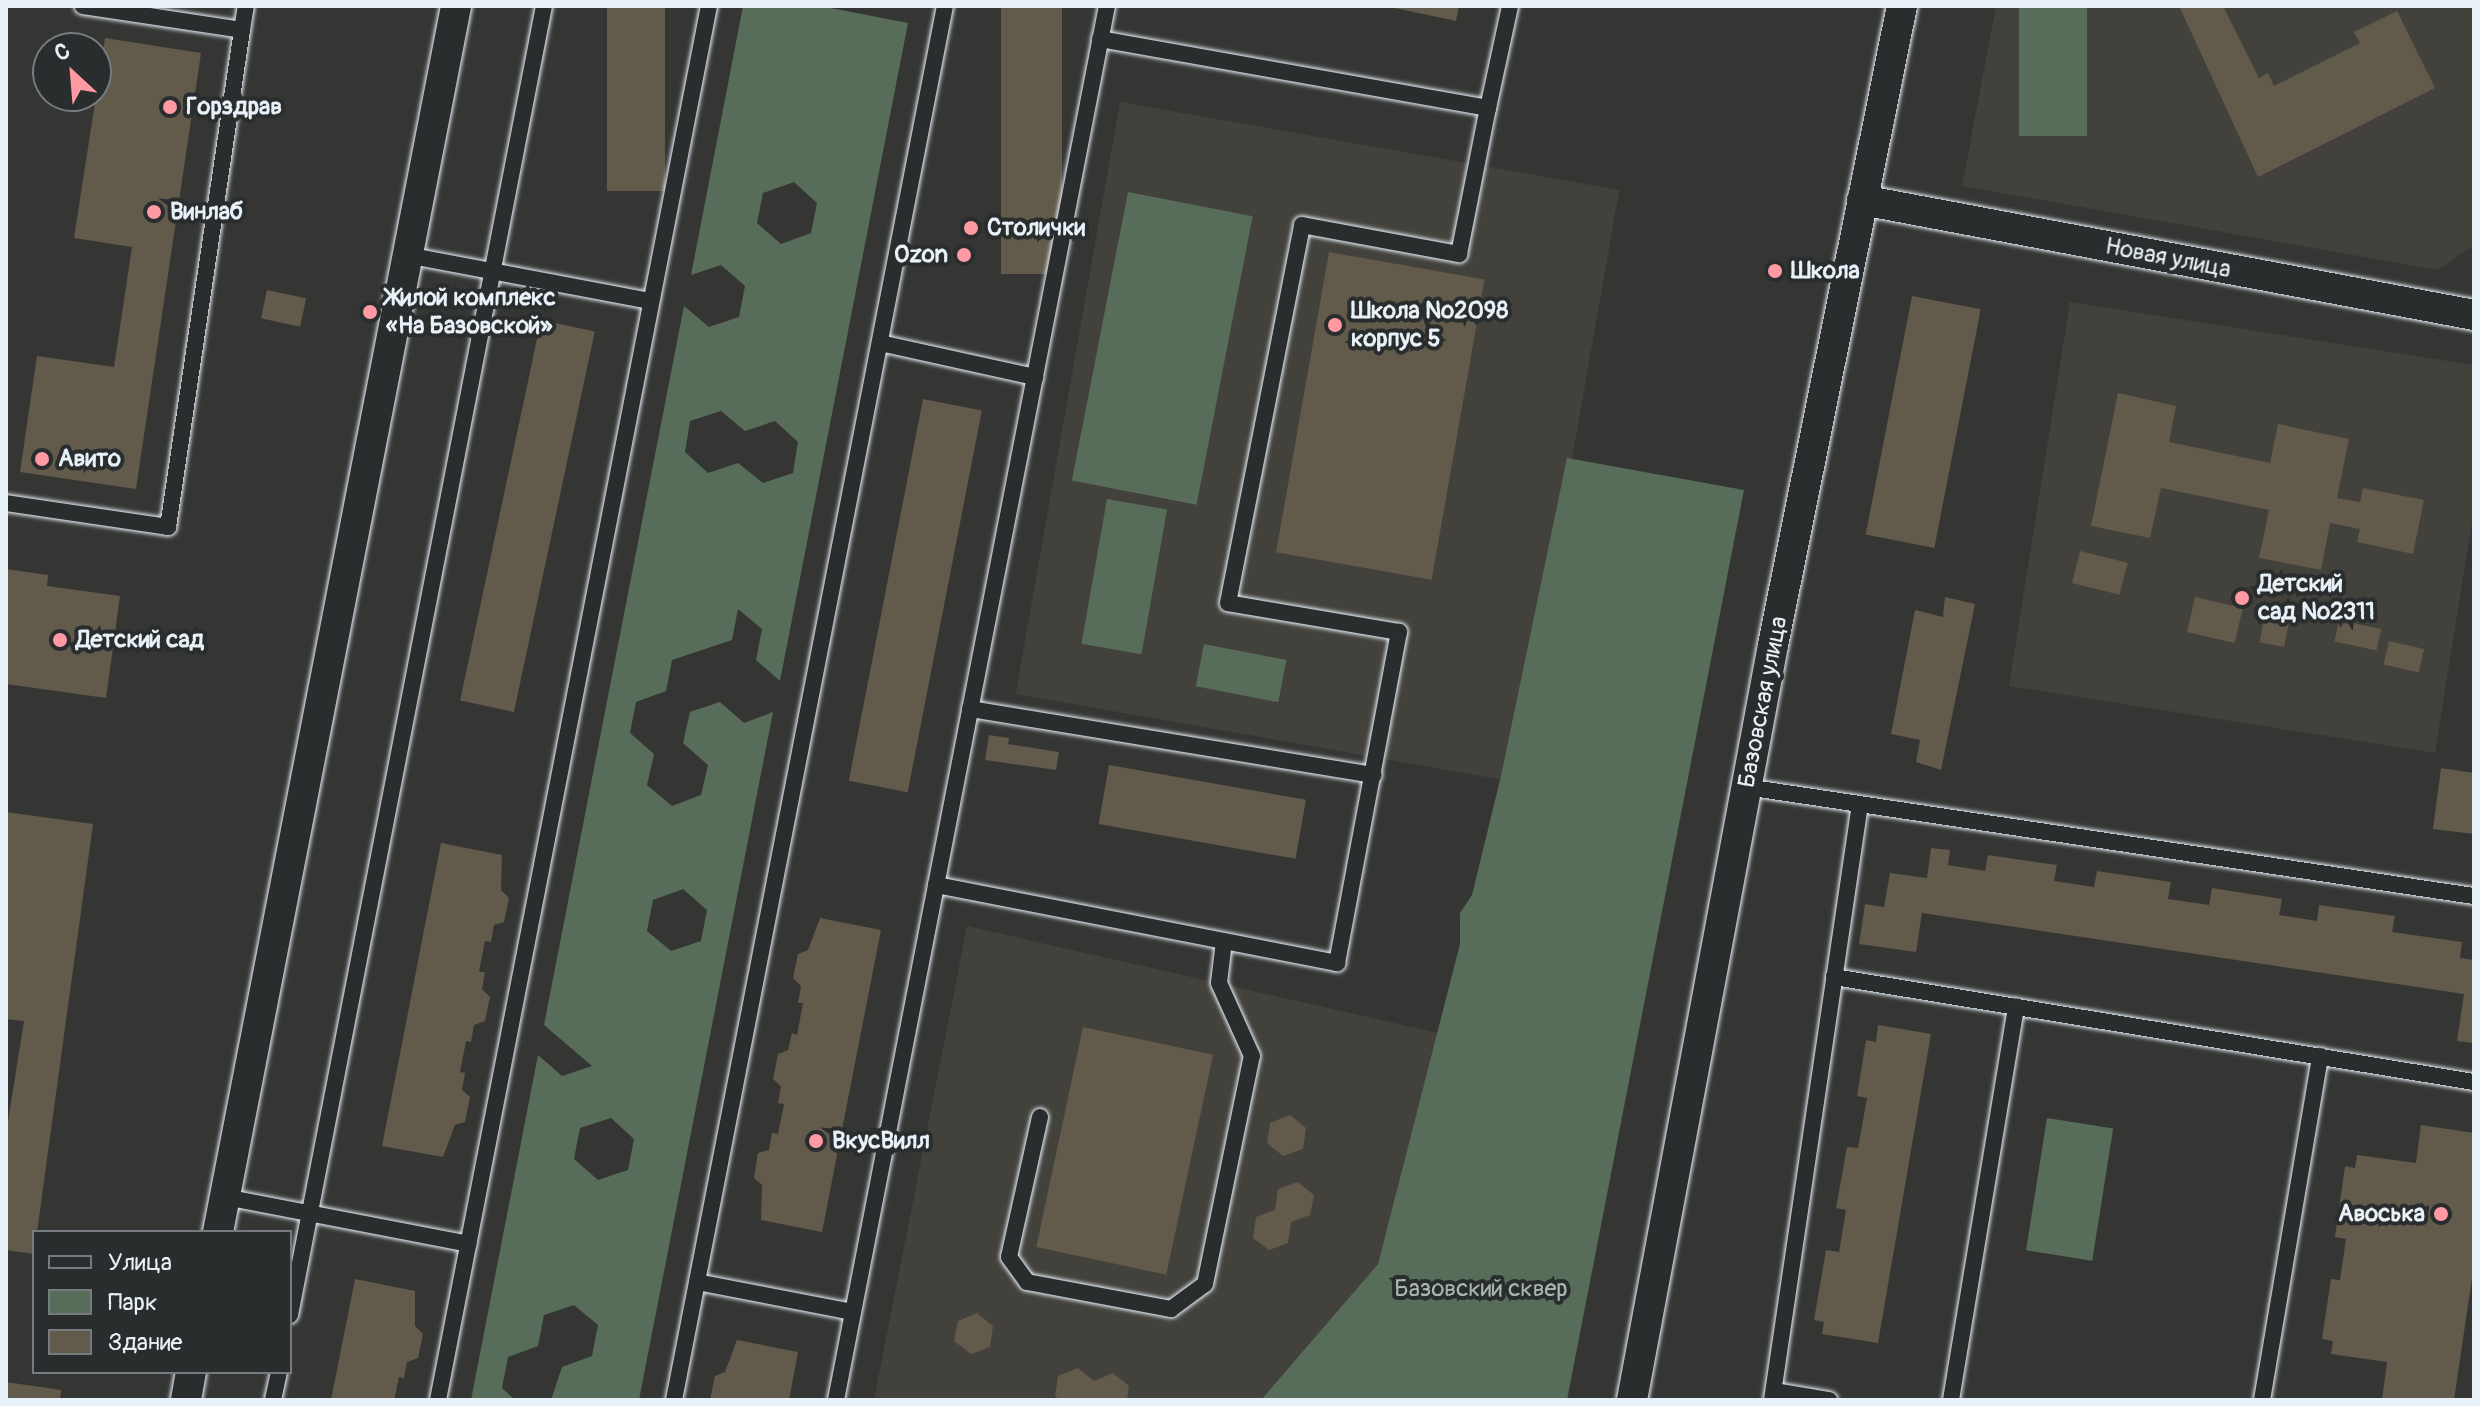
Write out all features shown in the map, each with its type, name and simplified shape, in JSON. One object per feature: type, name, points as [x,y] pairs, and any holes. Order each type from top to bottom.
[{"type":"street","points":[[218,1230],[456,6]]},
{"type":"street","name":"Базовская улица","points":[[1632,1400],[1746,787],[1902,6]]},
{"type":"street","name":"Новая улица","points":[[1862,200],[2474,315]]},
{"type":"street","points":[[186,1400],[191,1374]]},
{"type":"lane","points":[[83,6],[242,30]]},
{"type":"lane","points":[[6,503],[168,527],[246,6]]},
{"type":"lane","points":[[292,1305],[544,6]]},
{"type":"lane","points":[[438,1400],[709,6]]},
{"type":"lane","points":[[674,1400],[945,6]]},
{"type":"lane","points":[[836,1400],[1107,6]]},
{"type":"lane","points":[[936,885],[1337,963],[1399,632],[1228,603],[1302,225],[1459,254],[1510,6]]},
{"type":"lane","points":[[1100,39],[1488,108]]},
{"type":"lane","points":[[407,255],[651,301]]},
{"type":"lane","points":[[880,343],[1035,377]]},
{"type":"lane","points":[[970,709],[1374,775]]},
{"type":"lane","points":[[1746,787],[2474,896]]},
{"type":"lane","points":[[1829,1400],[1773,1396],[1860,804]]},
{"type":"lane","points":[[1040,1117],[1009,1257],[1027,1282],[1171,1309],[1205,1284],[1252,1056],[1219,983],[1224,941]]},
{"type":"lane","points":[[1834,977],[2474,1082]]},
{"type":"lane","points":[[1951,1400],[2016,1006]]},
{"type":"lane","points":[[2262,1400],[2320,1056]]},
{"type":"lane","points":[[225,1197],[468,1244]]},
{"type":"lane","points":[[697,1282],[853,1312]]},
{"type":"lane","points":[[273,1400],[279,1374]]},
{"type":"shaded area","points":[[1996,6],[2474,6],[2474,245],[2438,270],[1962,186]]},
{"type":"shaded area","name":"Школа №2098 корпус 5","points":[[1120,102],[1619,190],[1515,782],[1016,694]]},
{"type":"shaded area","name":"Детский сад №2311","points":[[2070,302],[2474,365],[2474,509],[2435,753],[2009,686]]},
{"type":"shaded area","points":[[967,926],[1438,1033],[1378,1264],[1261,1400],[874,1400]]},
{"type":"green space","points":[[743,6],[820,6],[908,23],[780,681],[756,660],[762,629],[738,609],[732,640],[672,660],[666,691],[636,702],[630,733],[654,754],[647,785],[672,806],[701,795],[708,765],[683,743],[690,712],[720,702],[744,723],[773,712],[639,1400],[551,1400],[562,1367],[592,1356],[598,1325],[574,1305],[544,1315],[538,1346],[508,1357],[502,1388],[515,1400],[471,1400],[538,1055],[562,1076],[592,1066],[544,1025],[684,306],[709,327],[739,317],[745,286],[721,265],[691,275]],"holes":[[[794,182],[817,203],[811,233],[781,244],[757,223],[763,193]],[[721,411],[745,431],[775,421],[798,442],[793,473],[763,483],[738,463],[708,473],[685,452],[690,421]],[[683,889],[707,910],[701,941],[671,951],[647,931],[653,900]],[[611,1118],[634,1139],[628,1170],[598,1180],[574,1159],[580,1128]]]},
{"type":"green space","points":[[2019,6],[2087,6],[2087,136],[2019,136]]},
{"type":"green space","points":[[1128,192],[1253,216],[1197,505],[1072,481]]},
{"type":"green space","name":"Базовский сквер","points":[[1567,458],[1744,490],[1567,1400],[1261,1400],[1378,1264],[1460,944],[1460,913],[1472,895],[1501,776]]},
{"type":"green space","points":[[1107,499],[1167,510],[1142,654],[1081,644]]},
{"type":"green space","points":[[1204,644],[1286,660],[1278,702],[1196,686]]},
{"type":"green space","points":[[2047,1118],[2113,1128],[2092,1261],[2026,1250]]},
{"type":"building","points":[[607,6],[665,6],[665,191],[607,191]]},
{"type":"building","points":[[1001,6],[1062,6],[1062,274],[1001,274]]},
{"type":"building","points":[[1385,6],[1459,6],[1456,21]]},
{"type":"building","points":[[2179,6],[2223,6],[2259,78],[2268,73],[2274,86],[2360,43],[2354,32],[2397,11],[2435,88],[2258,177]]},
{"type":"building","points":[[112,39],[201,53],[136,489],[20,472],[37,356],[114,367],[132,247],[74,238],[94,112],[112,112]]},
{"type":"building","points":[[1329,252],[1485,279],[1432,580],[1276,552]]},
{"type":"building","points":[[267,290],[306,298],[300,327],[261,318]]},
{"type":"building","points":[[1912,296],[1981,309],[1934,548],[1866,535]]},
{"type":"building","points":[[541,320],[595,331],[514,712],[460,700]]},
{"type":"building","points":[[2118,393],[2176,406],[2169,442],[2270,463],[2278,424],[2349,439],[2337,498],[2360,502],[2363,488],[2424,500],[2413,554],[2357,542],[2360,529],[2330,523],[2321,570],[2259,558],[2269,510],[2161,488],[2150,538],[2091,526]]},
{"type":"building","points":[[923,399],[982,410],[908,792],[849,781]]},
{"type":"building","points":[[2080,551],[2128,563],[2120,595],[2072,583]]},
{"type":"building","name":"Детский сад","points":[[6,569],[48,575],[47,586],[120,596],[106,698],[6,684]]},
{"type":"building","points":[[1945,597],[1975,604],[1941,770],[1916,762],[1920,740],[1891,734],[1915,610],[1943,617]]},
{"type":"building","points":[[2195,597],[2243,608],[2235,643],[2187,632]]},
{"type":"building","points":[[2267,604],[2292,609],[2284,647],[2260,642]]},
{"type":"building","points":[[2339,620],[2381,629],[2376,650],[2334,642]]},
{"type":"building","points":[[2389,641],[2424,649],[2419,672],[2384,664]]},
{"type":"building","points":[[989,735],[1009,738],[1008,744],[1059,752],[1056,770],[985,760]]},
{"type":"building","points":[[1109,765],[1306,800],[1296,859],[1099,824]]},
{"type":"building","points":[[2441,768],[2474,773],[2474,834],[2433,829]]},
{"type":"building","points":[[6,812],[93,824],[37,1230],[32,1230],[32,1254],[6,1250],[6,1134],[24,1021],[6,1019]]},
{"type":"building","points":[[441,843],[502,855],[501,890],[509,898],[504,922],[494,925],[491,942],[485,941],[479,972],[485,972],[482,989],[490,997],[485,1021],[474,1025],[471,1042],[466,1041],[460,1072],[465,1073],[462,1090],[470,1097],[465,1122],[455,1125],[443,1157],[382,1146]]},
{"type":"building","points":[[1931,848],[1950,850],[1948,865],[1985,871],[1988,855],[2057,865],[2054,881],[2094,887],[2097,871],[2171,882],[2168,899],[2209,905],[2212,888],[2282,899],[2279,915],[2317,921],[2319,905],[2395,916],[2392,932],[2462,942],[2460,958],[2474,960],[2474,1043],[2457,1041],[2464,994],[1922,913],[1916,952],[1859,944],[1865,904],[1884,907],[1890,873],[1927,878]]},
{"type":"building","points":[[820,918],[881,930],[822,1232],[761,1220],[762,1185],[754,1178],[758,1153],[769,1150],[772,1133],[778,1134],[784,1104],[778,1103],[781,1086],[773,1079],[778,1054],[788,1050],[792,1033],[797,1035],[803,1003],[798,1003],[801,986],[793,978],[798,954],[808,950]]},
{"type":"building","points":[[1878,1025],[1931,1034],[1878,1343],[1822,1334],[1824,1322],[1814,1320],[1826,1250],[1839,1252],[1846,1210],[1836,1208],[1847,1147],[1858,1148],[1867,1098],[1857,1096],[1866,1040],[1876,1042]]},
{"type":"building","points":[[1083,1027],[1213,1055],[1166,1275],[1036,1247]]},
{"type":"building","points":[[1290,1115],[1306,1128],[1303,1149],[1283,1156],[1267,1143],[1270,1123]]},
{"type":"building","points":[[2421,1125],[2474,1133],[2474,1265],[2454,1400],[2382,1400],[2387,1362],[2331,1354],[2333,1341],[2322,1339],[2331,1279],[2340,1280],[2346,1239],[2335,1237],[2345,1166],[2355,1168],[2357,1155],[2416,1163]]},
{"type":"building","points":[[1298,1182],[1314,1195],[1310,1215],[1291,1222],[1288,1243],[1269,1250],[1253,1238],[1256,1217],[1275,1210],[1278,1189]]},
{"type":"building","points":[[355,1279],[415,1291],[415,1326],[423,1334],[418,1358],[407,1362],[404,1378],[399,1377],[394,1400],[331,1400]]},
{"type":"building","points":[[977,1313],[993,1326],[990,1347],[971,1354],[954,1341],[958,1321]]},
{"type":"building","points":[[737,1340],[798,1352],[789,1400],[710,1400],[715,1376],[725,1372]]},
{"type":"building","points":[[1078,1368],[1094,1381],[1113,1373],[1129,1386],[1127,1400],[1061,1400],[1055,1396],[1058,1376]]},
{"type":"building","points":[[6,1382],[61,1390],[60,1400],[6,1400]]},
{"type":"place","name":"Горздрав","points":[[170,107]]},
{"type":"place","name":"Винлаб","points":[[154,212]]},
{"type":"place","name":"Столички","points":[[971,228]]},
{"type":"place","name":"Ozon","points":[[964,255]]},
{"type":"place","name":"Школа","points":[[1775,271]]},
{"type":"place","name":"Жилой комплекс «На Базовской»","points":[[370,312]]},
{"type":"place","name":"Школа №2098 корпус 5","points":[[1335,325]]},
{"type":"place","name":"Авито","points":[[42,459]]},
{"type":"place","name":"Детский сад №2311","points":[[2242,598]]},
{"type":"place","name":"Детский сад","points":[[60,640]]},
{"type":"place","name":"ВкусВилл","points":[[816,1141]]},
{"type":"place","name":"Авоська","points":[[2441,1214]]}]
